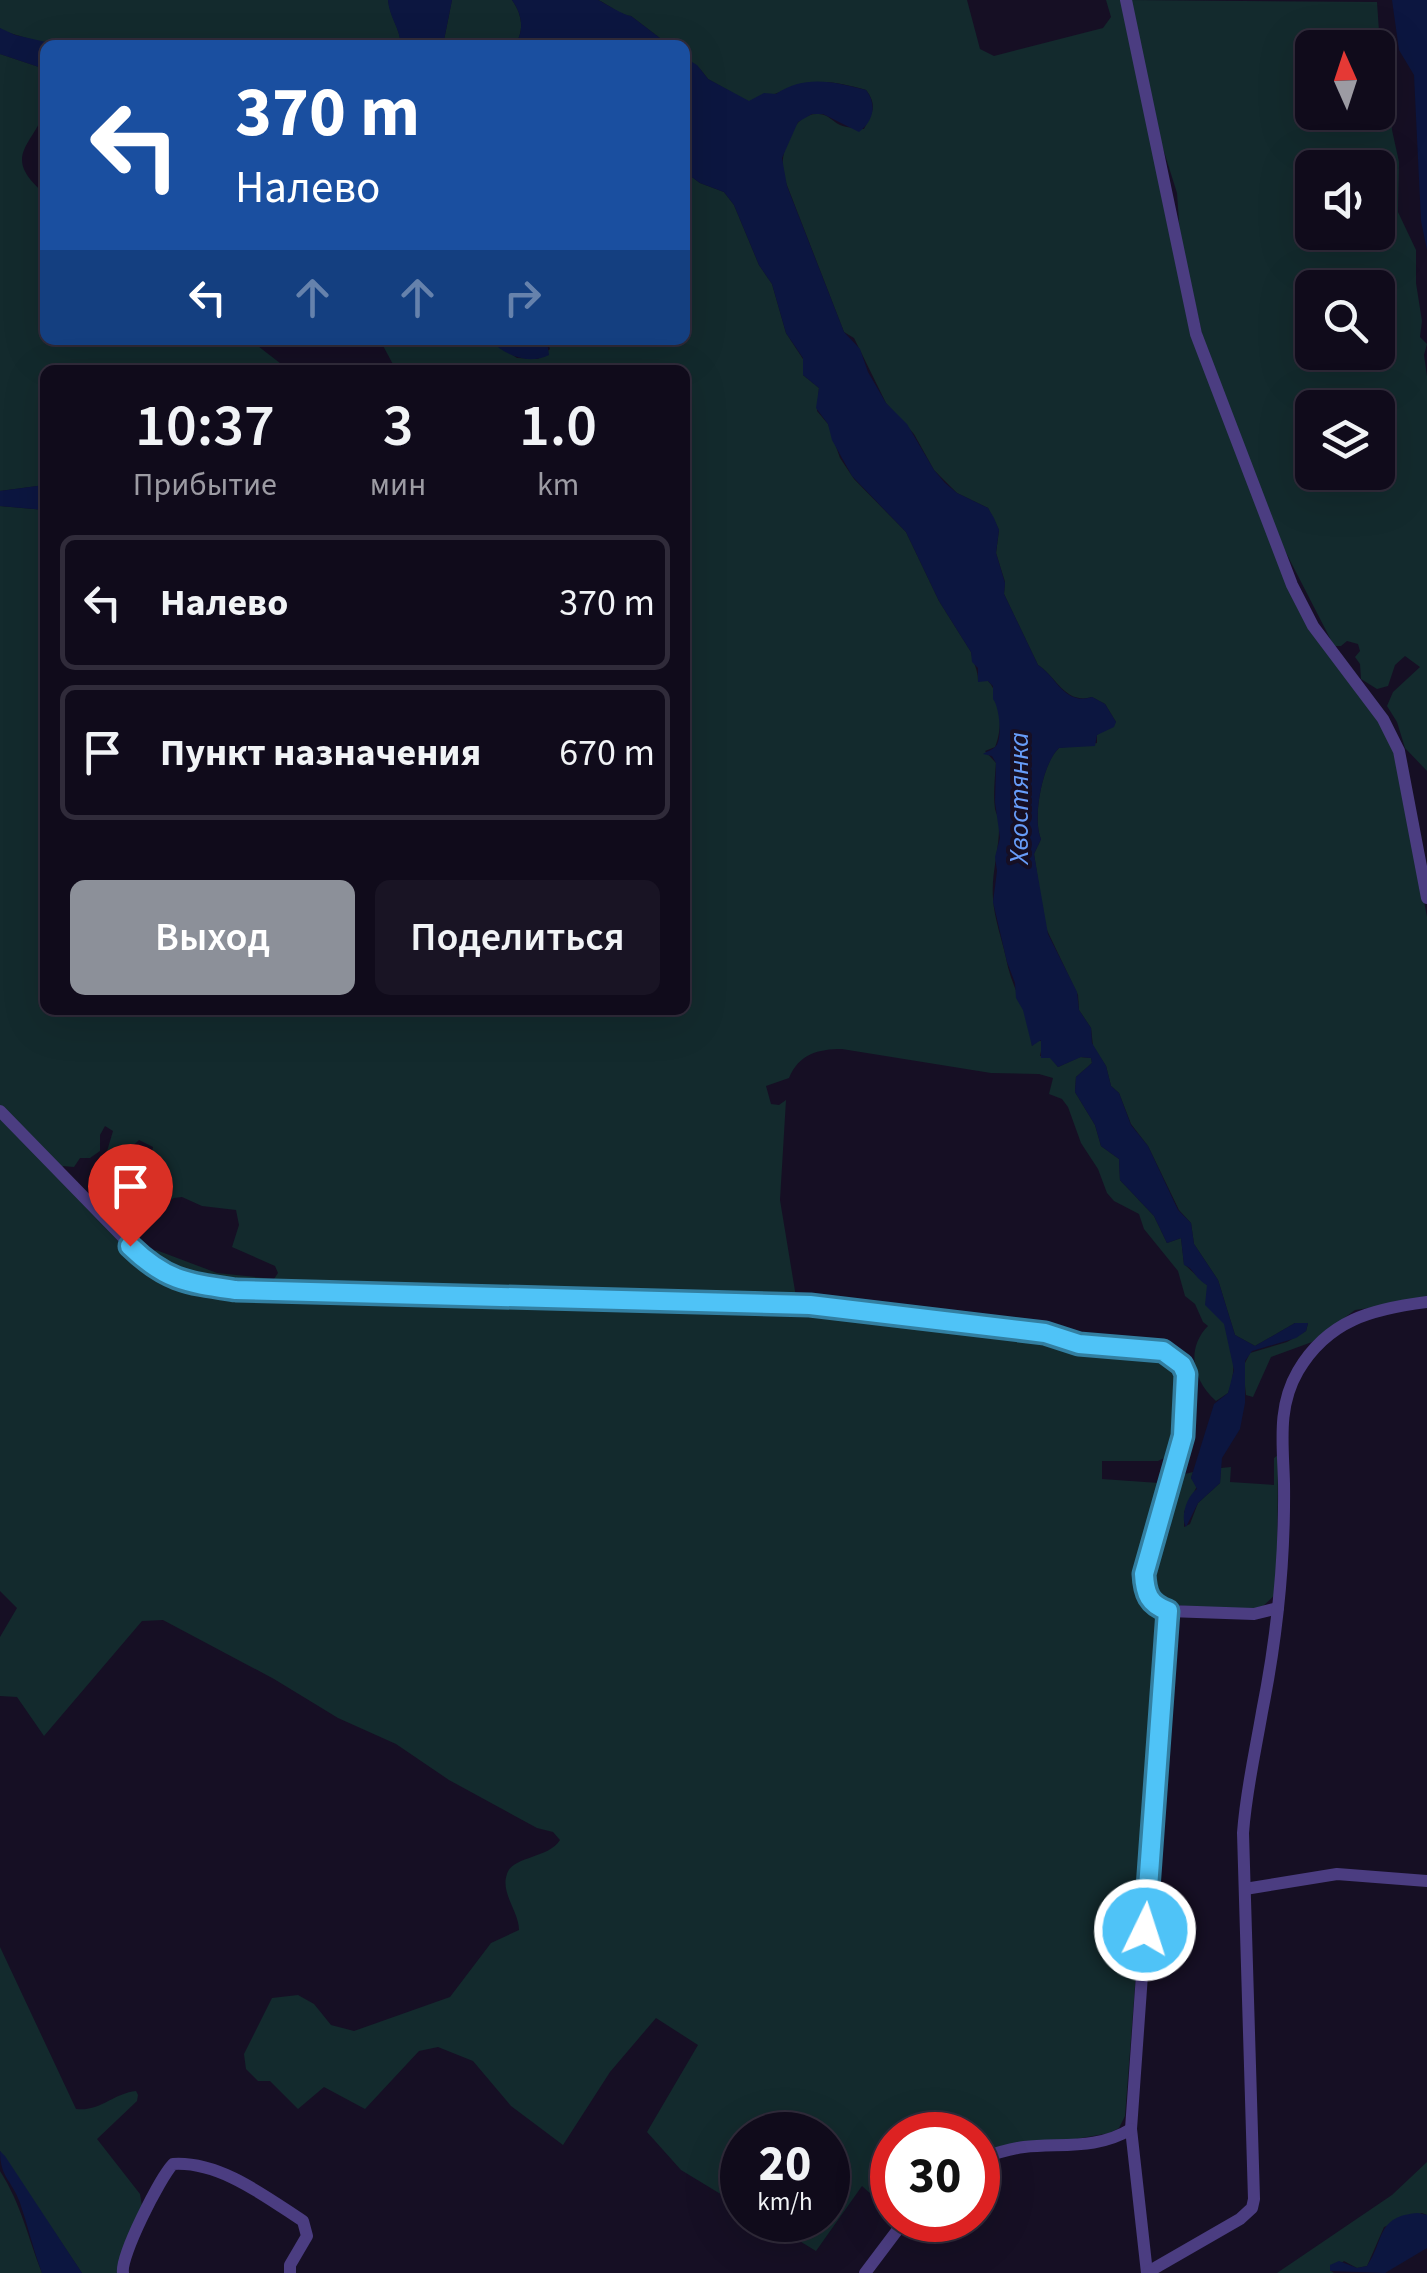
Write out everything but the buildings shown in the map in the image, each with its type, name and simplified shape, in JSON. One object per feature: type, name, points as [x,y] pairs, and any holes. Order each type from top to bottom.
[{"type":"street","points":[[1126,0],[1196,334],[1292,586],[1313,626],[1383,719],[1398,751],[1427,898]]},
{"type":"street","points":[[0,1111],[153,1268],[188,1284],[236,1290],[810,1305],[1045,1333],[1079,1344],[1163,1351],[1182,1365],[1186,1374],[1186,1413],[1144,1574],[1148,1597],[1158,1608],[1168,1611],[1254,1614],[1278,1608]]},
{"type":"street","points":[[1168,1611],[1131,2129],[1147,2273],[1240,2219],[1252,2208],[1254,2199],[1246,1796],[1278,1608],[1284,1516],[1282,1428],[1291,1384],[1311,1353],[1356,1316],[1427,1302]]},
{"type":"street","points":[[1245,1889],[1337,1874],[1427,1880]]},
{"type":"street","points":[[1000,2153],[1018,2148],[1102,2142],[1131,2129]]},
{"type":"street","points":[[123,2273],[124,2255],[160,2180],[173,2164],[247,2184],[302,2221],[307,2236],[290,2265],[290,2273]]},
{"type":"street","points":[[865,2273],[888,2242]]},
{"type":"green space","points":[[0,0],[388,0],[400,40],[40,42],[0,28]]},
{"type":"green space","points":[[452,0],[512,0],[518,11],[521,22],[517,40],[444,40]]},
{"type":"green space","points":[[598,0],[967,0],[980,49],[994,56],[1103,28],[1111,17],[1106,0],[1122,0],[1193,334],[1289,586],[1360,689],[1396,752],[1427,917],[1427,1300],[1355,1310],[1312,1342],[1271,1357],[1253,1397],[1246,1395],[1243,1367],[1250,1353],[1287,1342],[1306,1331],[1308,1323],[1295,1323],[1255,1346],[1235,1335],[1218,1280],[1194,1244],[1191,1223],[1179,1210],[1148,1146],[1131,1124],[1119,1093],[1111,1086],[1106,1066],[1093,1046],[1091,1028],[1079,1010],[1078,995],[1045,926],[1034,854],[1041,839],[1038,805],[1043,778],[1059,748],[1097,743],[1097,735],[1116,722],[1105,704],[1092,697],[1068,693],[1038,665],[1004,594],[1005,582],[996,553],[999,530],[988,508],[957,493],[934,470],[914,434],[886,403],[854,338],[844,332],[783,175],[789,136],[801,120],[819,114],[843,126],[864,129],[872,110],[870,96],[866,90],[855,87],[812,82],[749,102],[708,79],[690,62],[690,40],[662,40]]},
{"type":"green space","points":[[1129,0],[1377,2],[1379,30],[1295,30],[1295,130],[1392,130],[1399,162],[1398,212],[1416,250],[1420,337],[1427,344],[1427,771],[1405,748],[1387,706],[1393,692],[1420,667],[1405,656],[1395,665],[1388,686],[1377,689],[1361,679],[1355,657],[1360,651],[1358,644],[1347,641],[1334,646],[1280,541],[1206,351],[1180,237],[1177,193],[1160,139]]},
{"type":"green space","points":[[0,54],[40,67],[40,122],[22,160],[24,170],[40,189],[40,345],[256,345],[282,365],[40,365],[40,486],[0,491]]},
{"type":"green space","points":[[690,176],[724,192],[772,284],[786,333],[803,359],[803,375],[819,388],[817,411],[828,424],[840,458],[854,479],[906,532],[939,601],[971,652],[978,681],[988,681],[993,687],[1000,712],[999,731],[995,747],[985,751],[996,763],[994,798],[999,832],[994,906],[1032,1046],[1038,1040],[1043,1042],[1040,1056],[1051,1058],[1058,1067],[1080,1057],[1091,1058],[1092,1063],[1076,1077],[1075,1092],[1095,1125],[1101,1146],[1119,1159],[1120,1180],[1154,1216],[1167,1243],[1181,1238],[1184,1264],[1209,1287],[1208,1303],[1230,1337],[1233,1376],[1228,1393],[1216,1401],[1202,1384],[1195,1364],[1197,1344],[1208,1326],[1195,1304],[1185,1296],[1178,1271],[1144,1229],[1139,1214],[1107,1193],[1098,1169],[1081,1143],[1068,1107],[1062,1099],[1049,1094],[1053,1078],[991,1073],[842,1049],[810,1054],[798,1063],[789,1078],[766,1086],[771,1104],[779,1105],[786,1100],[780,1200],[796,1297],[793,1302],[740,1305],[987,1328],[1152,1354],[1176,1372],[1183,1397],[1173,1454],[1158,1461],[1102,1461],[1102,1479],[1159,1483],[1162,1490],[1141,1557],[1138,1583],[1141,1598],[1163,1625],[1125,2116],[1119,2128],[1110,2133],[1000,2152],[1000,2112],[870,2112],[870,2193],[862,2186],[850,2203],[850,2112],[720,2112],[720,2194],[681,2170],[647,2132],[698,2045],[656,2018],[610,2072],[563,2145],[511,2106],[473,2061],[438,2047],[419,2051],[365,2109],[324,2087],[298,2109],[270,2081],[258,2081],[246,2069],[244,2054],[272,1998],[298,1995],[314,2004],[331,2025],[354,2031],[450,1997],[491,1943],[519,1930],[506,1888],[510,1868],[547,1851],[560,1840],[553,1832],[537,1828],[449,1780],[396,1744],[338,1718],[163,1620],[142,1621],[44,1736],[17,1697],[0,1696],[0,1637],[17,1608],[0,1591],[0,506],[40,510],[40,1015],[690,1015],[690,365],[393,365],[383,345],[498,345],[517,358],[538,359],[550,349],[549,345],[690,345]],"holes":[[[105,1126],[113,1131],[105,1158],[123,1155],[139,1140],[153,1147],[150,1162],[154,1172],[140,1188],[151,1210],[182,1197],[202,1206],[236,1210],[239,1225],[232,1247],[275,1266],[278,1273],[274,1279],[217,1273],[156,1250],[142,1257],[123,1245],[62,1166],[74,1167],[80,1158],[90,1158],[100,1151],[100,1135]]]},
{"type":"green space","points":[[1278,1455],[1277,1593],[1261,1608],[1219,1609],[1177,1605],[1153,1594],[1153,1572],[1169,1533],[1181,1475],[1193,1472],[1191,1478],[1197,1486],[1184,1512],[1184,1527],[1190,1524],[1198,1503],[1220,1483],[1221,1468],[1231,1467],[1230,1482],[1274,1485],[1274,1458]]},
{"type":"green space","points":[[0,1947],[76,2109],[92,2108],[128,2092],[136,2091],[138,2095],[137,2101],[97,2139],[140,2194],[143,2212],[125,2273],[82,2273],[0,2151]]},
{"type":"green space","points":[[1427,2162],[1427,2215],[1422,2213],[1384,2227],[1367,2266],[1357,2268],[1344,2261],[1331,2271],[1334,2273],[1277,2273],[1392,2195]]},
{"type":"green space","points":[[0,2171],[19,2209],[42,2273],[0,2273]]},
{"type":"green space","points":[[801,2242],[822,2242],[816,2251]]},
{"type":"water","points":[[388,0],[452,0],[444,40],[400,40]]},
{"type":"water","points":[[512,0],[598,0],[631,16],[662,40],[517,40],[521,22]]},
{"type":"water","points":[[1392,0],[1427,0],[1427,250],[1421,221],[1414,75],[1399,50]]},
{"type":"water","points":[[0,28],[40,41],[40,67],[0,54]]},
{"type":"water","name":"Хвостянка","points":[[690,61],[708,79],[749,101],[764,93],[776,94],[809,82],[832,82],[866,90],[872,112],[859,132],[823,114],[812,114],[798,122],[782,158],[787,186],[844,332],[860,349],[886,403],[907,424],[934,470],[957,493],[988,508],[994,518],[999,530],[996,553],[1005,583],[1004,594],[1038,665],[1067,694],[1082,699],[1092,697],[1105,704],[1116,722],[1097,735],[1095,746],[1059,748],[1043,779],[1038,806],[1041,839],[1034,854],[1048,934],[1077,992],[1079,1010],[1091,1028],[1092,1043],[1106,1066],[1111,1086],[1119,1093],[1131,1125],[1148,1146],[1178,1210],[1191,1223],[1194,1244],[1218,1280],[1235,1335],[1255,1346],[1295,1323],[1308,1323],[1306,1331],[1296,1338],[1252,1351],[1245,1361],[1245,1403],[1240,1429],[1222,1458],[1220,1483],[1198,1503],[1186,1527],[1186,1507],[1197,1489],[1191,1478],[1214,1404],[1228,1393],[1234,1370],[1224,1324],[1205,1305],[1207,1285],[1184,1265],[1181,1238],[1167,1243],[1154,1216],[1120,1180],[1119,1159],[1101,1146],[1095,1125],[1075,1092],[1076,1077],[1092,1063],[1091,1058],[1081,1057],[1058,1067],[1050,1058],[1041,1058],[1041,1040],[1032,1046],[993,902],[1000,838],[995,802],[996,763],[992,756],[983,754],[996,746],[999,736],[993,686],[988,681],[978,682],[978,668],[972,662],[971,652],[939,601],[906,532],[852,476],[832,440],[828,424],[816,408],[819,388],[803,375],[803,358],[786,333],[772,284],[759,265],[734,205],[724,192],[690,176]]},
{"type":"water","points":[[496,345],[548,345],[549,355],[533,359]]},
{"type":"water","points":[[40,486],[40,510],[0,506],[0,491]]},
{"type":"water","points":[[0,2151],[82,2273],[42,2273],[20,2203],[2,2167]]},
{"type":"water","points":[[1418,2213],[1427,2215],[1427,2248],[1385,2273],[1330,2271],[1330,2265],[1339,2261],[1357,2268],[1367,2266],[1388,2224]]},
{"type":"route","points":[[130,1246],[153,1268],[188,1284],[236,1290],[810,1305],[1045,1333],[1079,1344],[1148,1348],[1174,1358],[1186,1374],[1183,1436],[1144,1574],[1148,1597],[1158,1608],[1168,1611],[1145,1930]]}]
